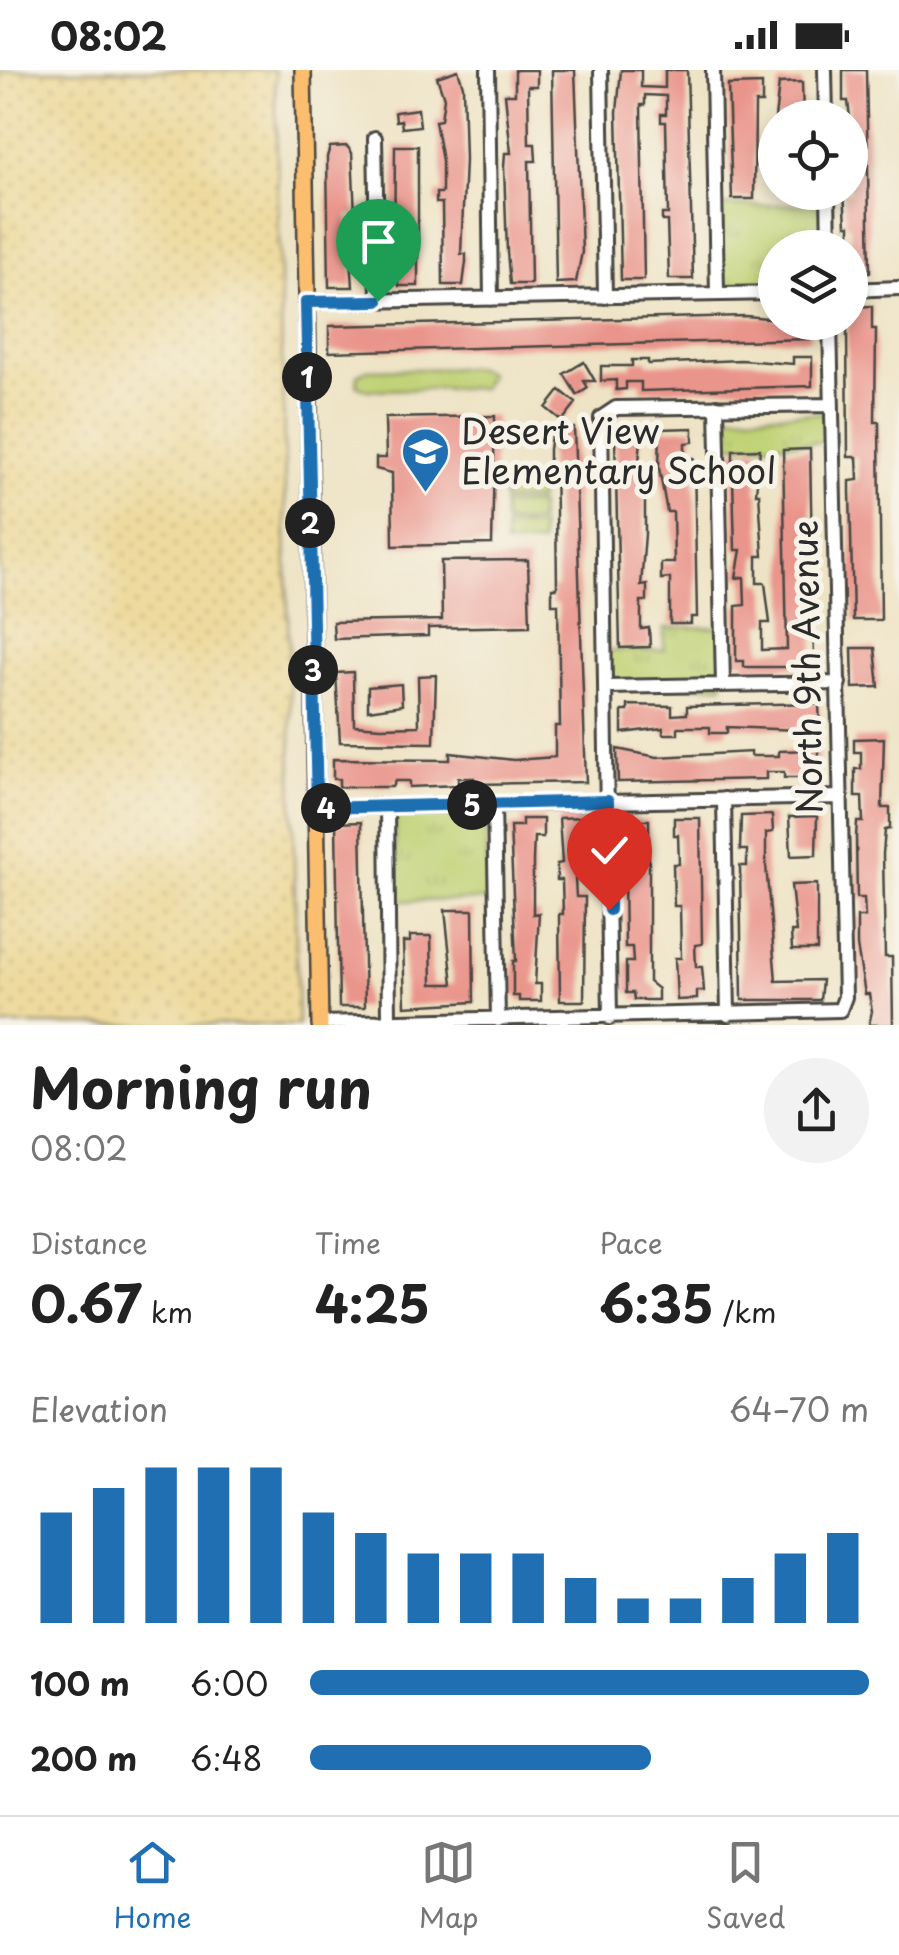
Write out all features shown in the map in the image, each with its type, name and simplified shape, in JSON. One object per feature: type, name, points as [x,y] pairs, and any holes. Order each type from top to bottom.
[{"type":"main road","points":[[303,70],[320,1024]]},
{"type":"street","points":[[488,70],[492,298]]},
{"type":"street","points":[[600,70],[606,297]]},
{"type":"street","points":[[714,70],[717,294]]},
{"type":"street","points":[[825,70],[826,100]]},
{"type":"street","points":[[375,138],[378,301]]},
{"type":"street","points":[[868,289],[899,288]]},
{"type":"street","points":[[306,302],[758,293]]},
{"type":"street","name":"North 9th Avenue","points":[[728,1015],[840,1010],[845,997],[830,340]]},
{"type":"street","points":[[610,1018],[602,418],[616,408],[832,405]]},
{"type":"street","points":[[717,406],[723,685]]},
{"type":"street","points":[[606,687],[838,683]]},
{"type":"street","points":[[317,808],[841,797]]},
{"type":"street","points":[[320,1024],[728,1015],[724,799]]},
{"type":"street","points":[[494,804],[498,1020]]},
{"type":"street","points":[[387,806],[389,1022]]},
{"type":"green space","points":[[716,206],[828,210],[829,230],[758,230],[758,293],[717,294]]},
{"type":"green space","points":[[477,368],[489,374],[482,388],[367,390],[357,385],[358,375],[366,370]]},
{"type":"green space","points":[[824,413],[825,442],[728,445],[727,415]]},
{"type":"green space","points":[[538,482],[539,500],[503,501],[503,483]]},
{"type":"green space","points":[[539,504],[539,522],[504,523],[503,505]]},
{"type":"green space","points":[[540,526],[541,544],[505,545],[505,527]]},
{"type":"green space","points":[[722,627],[723,685],[606,687],[605,651],[664,650],[664,628]]},
{"type":"green space","points":[[486,811],[487,900],[396,901],[395,812]]},
{"type":"sand","points":[[0,70],[275,70],[298,1025],[0,1025]]},
{"type":"building","points":[[458,70],[463,86],[465,160],[461,254],[466,254],[466,262],[463,285],[443,285],[442,203],[436,203],[436,193],[442,193],[442,161],[435,121],[441,120],[444,98],[437,77]]},
{"type":"building","points":[[515,70],[537,70],[537,86],[528,86],[529,144],[535,144],[536,161],[529,161],[531,284],[510,284],[507,252],[504,166],[505,153],[511,153],[505,94],[515,94]]},
{"type":"building","points":[[552,70],[575,70],[582,252],[576,282],[556,283]]},
{"type":"building","points":[[621,70],[641,70],[641,87],[665,88],[665,70],[687,70],[693,279],[669,279],[667,221],[662,221],[662,214],[668,214],[666,122],[661,122],[661,114],[666,114],[666,96],[645,95],[645,105],[641,105],[644,280],[621,280],[617,112]]},
{"type":"building","points":[[843,70],[866,70],[867,100],[843,100]]},
{"type":"building","points":[[802,82],[802,100],[777,100],[779,83]]},
{"type":"building","points":[[762,84],[762,100],[755,103],[754,199],[732,199],[728,85]]},
{"type":"building","points":[[418,109],[420,126],[402,128],[401,120],[396,121],[395,112]]},
{"type":"building","points":[[347,146],[352,153],[355,214],[348,215],[353,287],[329,287],[327,157],[330,147]]},
{"type":"building","points":[[395,146],[418,146],[418,286],[399,286],[394,264]]},
{"type":"building","points":[[868,171],[870,272],[868,230],[850,230],[850,225],[846,225],[845,210],[868,210]]},
{"type":"building","points":[[868,306],[872,306],[872,329],[876,329],[881,620],[853,620],[850,481],[858,480],[857,457],[848,457],[847,340],[868,340]]},
{"type":"building","points":[[746,316],[758,317],[758,340],[773,340],[329,352],[329,326]]},
{"type":"building","points":[[793,357],[812,357],[812,386],[641,391],[641,382],[626,382],[626,389],[616,390],[616,380],[601,381],[601,366],[632,366],[632,360],[648,360],[648,364],[741,360],[793,364]]},
{"type":"building","points":[[584,362],[595,381],[584,381],[588,388],[577,395],[564,374]]},
{"type":"building","points":[[560,390],[576,403],[562,421],[546,408]]},
{"type":"building","points":[[495,416],[492,544],[393,546],[392,473],[376,469],[376,458],[386,458],[385,418]]},
{"type":"building","points":[[574,428],[586,782],[474,784],[474,778],[458,778],[458,785],[409,787],[409,781],[395,781],[392,787],[339,787],[339,779],[333,779],[333,759],[450,760],[450,753],[514,760],[555,757],[555,726],[560,726],[558,604],[552,604],[552,588],[557,588],[556,512],[555,468],[549,468],[549,449],[552,429]]},
{"type":"building","points":[[622,428],[642,428],[638,474],[645,474],[641,586],[647,585],[647,601],[641,601],[641,629],[649,628],[650,647],[620,648],[615,436],[622,435]]},
{"type":"building","points":[[693,428],[693,442],[685,443],[685,458],[694,458],[697,617],[691,617],[691,624],[670,624],[670,578],[661,579],[661,563],[674,563],[673,512],[667,512],[659,468],[660,429]]},
{"type":"building","points":[[760,449],[756,493],[763,556],[757,556],[757,583],[765,583],[770,623],[762,623],[762,650],[787,649],[783,450],[810,449],[814,660],[808,660],[808,667],[744,667],[744,661],[736,661],[736,606],[745,605],[744,577],[736,578],[741,550],[735,550],[733,478],[740,478],[740,461],[733,461],[733,450]]},
{"type":"building","points":[[528,560],[530,626],[428,628],[428,636],[334,639],[333,622],[442,620],[441,561]]},
{"type":"building","points":[[852,648],[875,648],[879,687],[853,688]]},
{"type":"building","points":[[353,672],[354,725],[381,727],[419,726],[418,676],[436,675],[434,743],[340,742],[336,673]]},
{"type":"building","points":[[401,684],[402,705],[368,710],[368,687]]},
{"type":"building","points":[[819,703],[820,731],[727,727],[727,733],[710,733],[710,727],[678,727],[678,734],[663,734],[663,728],[622,733],[622,711],[628,711],[628,705],[672,706],[672,715],[687,714],[687,706]]},
{"type":"building","points":[[884,738],[882,808],[890,808],[890,829],[885,830],[883,854],[885,957],[892,957],[893,1025],[869,1025],[872,1011],[857,946],[857,917],[865,917],[864,898],[857,898],[857,822],[863,822],[862,797],[855,797],[855,769],[861,769],[861,752],[854,752],[854,739]]},
{"type":"building","points":[[617,749],[657,757],[751,752],[751,756],[779,756],[779,751],[818,750],[818,772],[814,772],[814,778],[784,778],[784,772],[766,772],[766,779],[618,782]]},
{"type":"building","points":[[772,815],[773,832],[766,833],[766,865],[776,981],[822,980],[820,1000],[742,1000],[740,866],[747,866],[747,850],[740,850],[741,816]]},
{"type":"building","points":[[817,816],[816,855],[791,856],[789,817]]},
{"type":"building","points":[[583,817],[584,879],[575,879],[576,897],[585,897],[584,1001],[560,1001],[559,914],[563,914],[562,880],[557,880],[557,864],[562,863],[559,818]]},
{"type":"building","points":[[674,818],[700,818],[702,944],[695,945],[696,967],[702,967],[704,991],[697,991],[697,999],[677,1000],[675,958],[681,958],[680,906],[674,906],[673,864],[679,864]]},
{"type":"building","points":[[522,819],[543,819],[543,837],[534,837],[533,860],[533,914],[539,913],[535,984],[541,984],[541,1001],[519,1001],[519,996],[513,996],[516,961],[510,826],[522,826]]},
{"type":"building","points":[[624,820],[649,820],[649,982],[658,989],[658,1000],[634,1000],[633,993],[626,993],[626,962],[633,962],[632,947],[625,947],[624,876],[633,875],[632,857],[624,852]]},
{"type":"building","points":[[361,822],[365,1007],[339,1007],[336,823]]},
{"type":"building","points":[[817,884],[817,950],[792,950],[791,932],[796,932],[791,885]]},
{"type":"building","points":[[445,910],[473,910],[474,1002],[405,1006],[403,942],[410,942],[410,936],[431,936],[432,984],[453,984]]},
{"type":"place","name":"Desert View Elementary School","points":[[426,494]]},
{"type":"route","points":[[378,301],[306,302],[317,808],[608,801],[609,910]]}]
